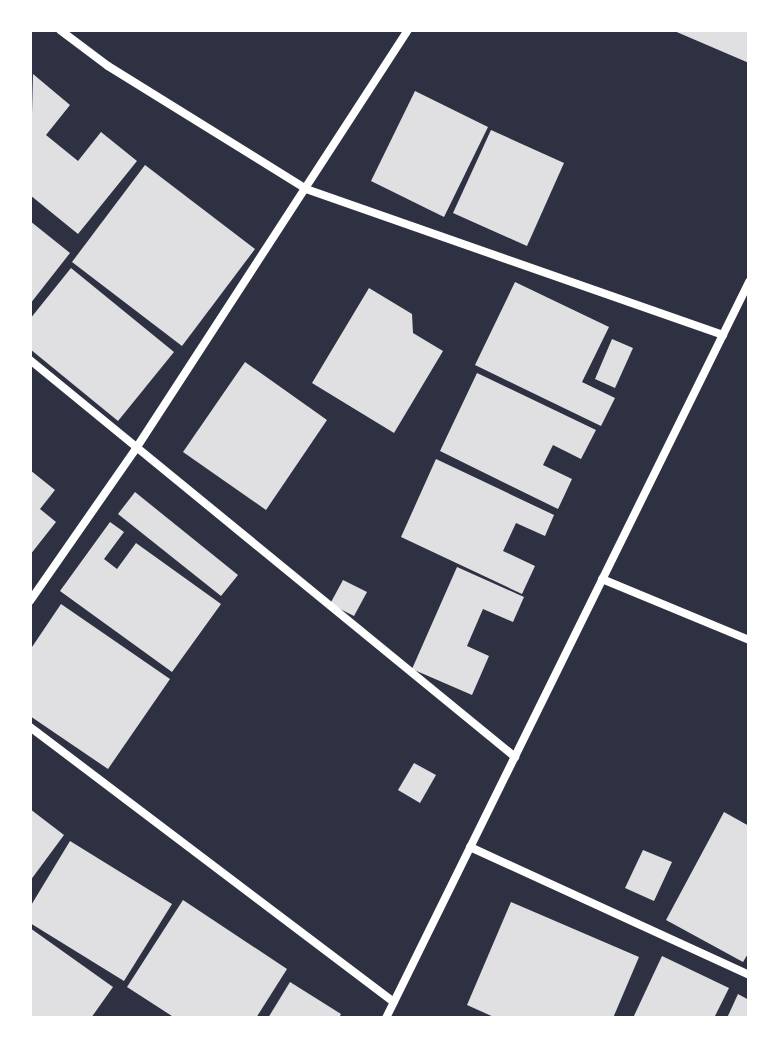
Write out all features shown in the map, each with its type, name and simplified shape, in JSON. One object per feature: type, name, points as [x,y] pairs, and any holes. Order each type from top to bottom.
[{"type":"street","points":[[60,30],[108,66],[306,189],[723,335]]},
{"type":"street","points":[[30,601],[135,450],[408,30]]},
{"type":"street","points":[[386,1018],[749,283]]},
{"type":"street","points":[[30,360],[135,450],[515,757]]},
{"type":"street","points":[[602,579],[749,640]]},
{"type":"street","points":[[30,727],[394,1002]]},
{"type":"street","points":[[470,847],[749,975]]},
{"type":"building","points":[[672,30],[749,30],[749,63]]},
{"type":"building","points":[[33,74],[70,105],[46,135],[78,161],[101,132],[137,161],[78,234],[30,195]]},
{"type":"building","points":[[415,91],[488,127],[444,217],[371,181]]},
{"type":"building","points":[[491,130],[564,163],[527,246],[453,213]]},
{"type":"building","points":[[145,165],[255,249],[182,346],[72,262]]},
{"type":"building","points":[[30,221],[70,253],[30,304]]},
{"type":"building","points":[[71,268],[174,352],[118,421],[30,349],[30,319]]},
{"type":"building","points":[[515,282],[609,327],[582,382],[615,398],[601,426],[475,365]]},
{"type":"building","points":[[369,288],[412,314],[413,333],[443,351],[394,433],[312,383]]},
{"type":"building","points":[[612,339],[633,348],[615,388],[595,379]]},
{"type":"building","points":[[245,362],[327,420],[266,510],[183,452]]},
{"type":"building","points":[[477,373],[596,430],[581,459],[553,445],[543,465],[572,479],[558,509],[440,451]]},
{"type":"building","points":[[436,459],[554,515],[545,536],[516,523],[503,551],[535,566],[522,594],[401,537]]},
{"type":"building","points":[[30,470],[55,490],[40,509],[56,522],[30,555]]},
{"type":"building","points":[[135,492],[238,575],[221,596],[118,514]]},
{"type":"building","points":[[110,522],[124,532],[104,559],[117,569],[136,543],[221,604],[172,672],[60,591]]},
{"type":"building","points":[[457,567],[524,597],[513,622],[483,609],[467,646],[489,656],[472,695],[412,669]]},
{"type":"building","points":[[343,580],[367,592],[354,616],[330,604]]},
{"type":"building","points":[[61,604],[170,679],[108,769],[30,716],[30,650]]},
{"type":"building","points":[[414,763],[436,775],[420,803],[398,790]]},
{"type":"building","points":[[30,809],[64,835],[30,881]]},
{"type":"building","points":[[724,812],[749,826],[749,952],[743,962],[666,920]]},
{"type":"building","points":[[70,841],[172,904],[124,981],[30,923],[30,907]]},
{"type":"building","points":[[643,850],[672,862],[654,901],[625,888]]},
{"type":"building","points":[[183,900],[287,969],[256,1018],[175,1018],[127,987]]},
{"type":"building","points":[[511,902],[639,957],[613,1018],[496,1018],[467,1005]]},
{"type":"building","points":[[30,928],[113,987],[91,1018],[30,1018]]},
{"type":"building","points":[[662,956],[729,988],[714,1018],[633,1018]]},
{"type":"building","points":[[290,982],[341,1014],[339,1018],[268,1018]]},
{"type":"building","points":[[738,994],[749,1000],[749,1018],[727,1018]]}]
